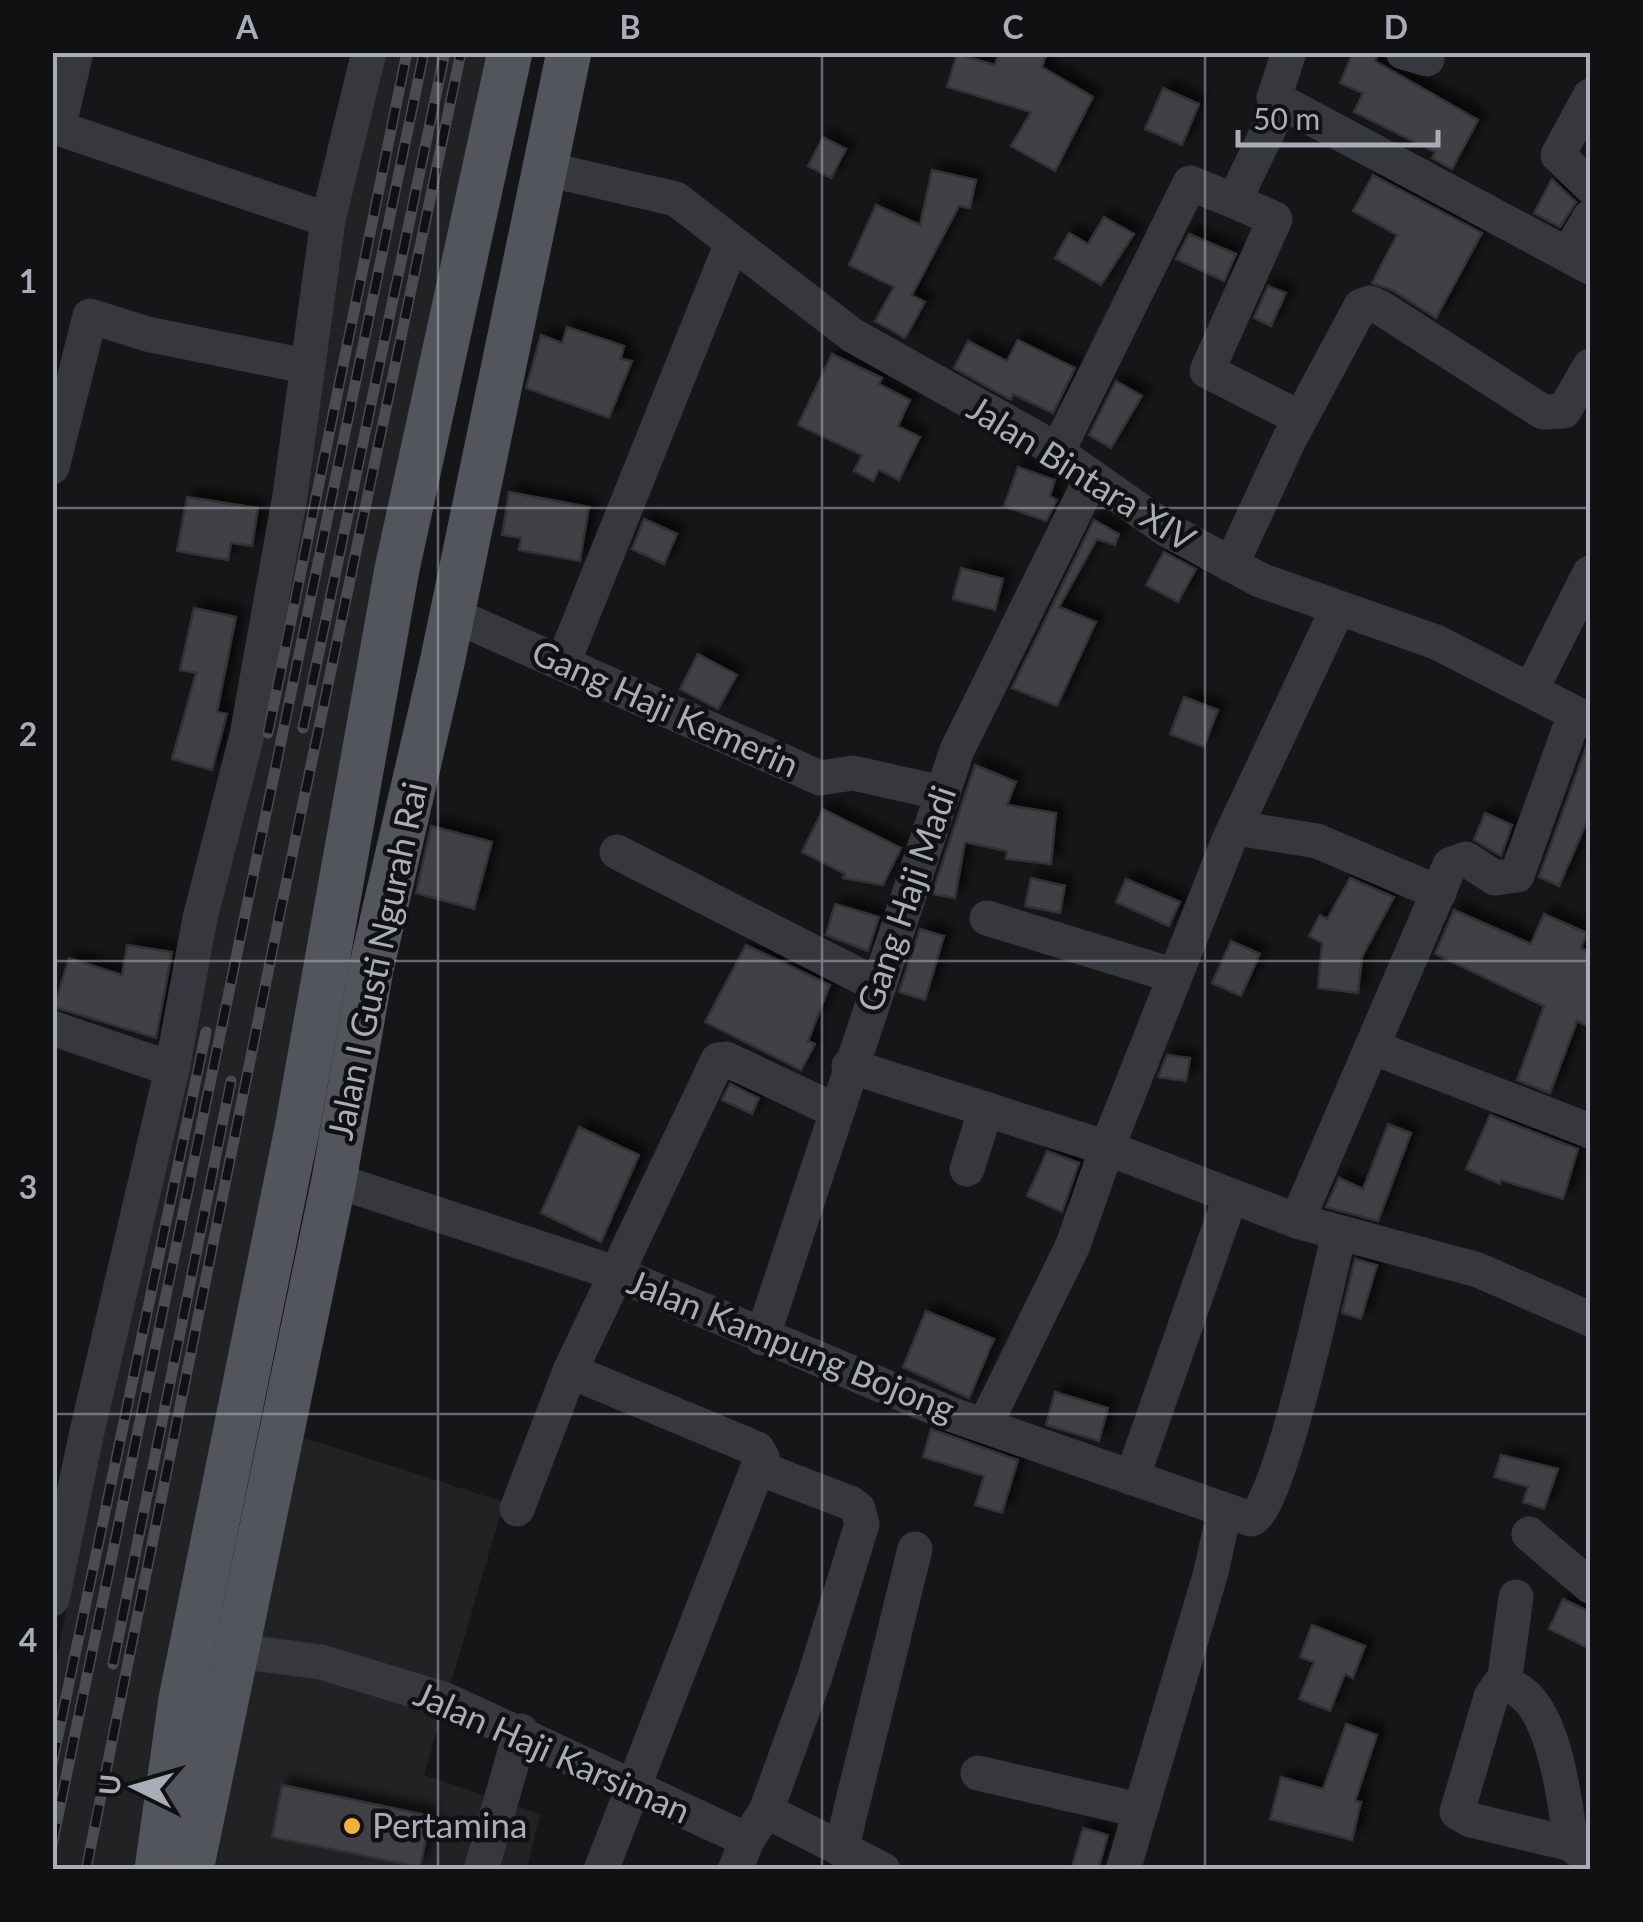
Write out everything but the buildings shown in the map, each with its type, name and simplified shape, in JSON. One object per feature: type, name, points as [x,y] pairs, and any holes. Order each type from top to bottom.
[{"type":"main road","name":"Jalan I Gusti Ngurah Rai","points":[[186,1839],[184,1681],[297,1129],[397,569],[510,52]]},
{"type":"main road","name":"Jalan I Gusti Ngurah Rai","points":[[156,1870],[186,1839],[237,1651],[334,1180],[371,969],[569,52]]},
{"type":"main road","points":[[397,569],[450,614]]},
{"type":"street","points":[[76,52],[55,127],[328,220]]},
{"type":"street","points":[[52,1600],[69,1433],[172,1069],[200,918],[247,735],[290,495],[328,220],[369,52]]},
{"type":"street","points":[[1234,201],[1278,100],[1289,52]]},
{"type":"street","points":[[1590,96],[1558,155],[1590,186]]},
{"type":"street","points":[[1278,100],[1579,261],[1590,216]]},
{"type":"street","name":"Jalan Bintara XIV","points":[[542,168],[676,198],[868,346],[1057,452],[1166,529],[1231,565],[1436,642],[1583,718]]},
{"type":"street","points":[[1057,452],[1190,183],[1275,219],[1207,372],[1300,418]]},
{"type":"street","points":[[563,663],[732,243]]},
{"type":"street","points":[[1231,565],[1300,418],[1354,316],[1365,304],[1381,308],[1543,412],[1564,411],[1590,366]]},
{"type":"street","points":[[52,467],[90,316],[163,338],[305,366]]},
{"type":"street","name":"Gang Haji Madi","points":[[762,1338],[834,1110],[957,750],[1092,477]]},
{"type":"street","points":[[1531,690],[1590,572]]},
{"type":"street","name":"Jalan Kampung Bojong","points":[[334,1180],[615,1273],[762,1338],[985,1425],[1073,1245],[1175,976],[1338,608]]},
{"type":"street","name":"Gang Haji Kemerin","points":[[450,614],[820,778],[854,773],[943,793]]},
{"type":"street","points":[[1297,1220],[1450,865],[1462,858],[1495,878],[1517,875],[1583,718]]},
{"type":"street","points":[[1238,828],[1317,841],[1439,893]]},
{"type":"street","points":[[617,852],[879,986]]},
{"type":"street","points":[[987,918],[1175,976]]},
{"type":"street","points":[[52,1028],[172,1069]]},
{"type":"street","points":[[1372,1047],[1590,1131]]},
{"type":"street","points":[[517,1509],[570,1371],[718,1060],[726,1059],[834,1110]]},
{"type":"street","points":[[849,1066],[1107,1148],[1230,1198],[1297,1220],[1478,1270],[1590,1319]]},
{"type":"street","points":[[967,1168],[986,1109]]},
{"type":"street","points":[[1132,1478],[1230,1198]]},
{"type":"street","points":[[985,1425],[1251,1519],[1266,1507],[1293,1422],[1339,1233]]},
{"type":"street","points":[[570,1371],[760,1450],[759,1468],[601,1870]]},
{"type":"street","points":[[749,1840],[815,1676],[862,1524],[858,1509],[850,1503],[759,1468]]},
{"type":"street","points":[[1123,1870],[1207,1587],[1224,1512]]},
{"type":"street","points":[[1530,1534],[1590,1586]]},
{"type":"street","points":[[841,1850],[915,1549]]},
{"type":"street","points":[[1516,1597],[1504,1684],[1491,1697],[1457,1812],[1472,1820],[1581,1852]]},
{"type":"street","name":"Jalan Haji Karsiman","points":[[237,1651],[321,1662],[446,1700],[521,1731],[549,1750],[749,1840],[841,1850],[883,1870]]},
{"type":"street","points":[[1504,1684],[1521,1692],[1543,1721],[1581,1852]]},
{"type":"street","points":[[481,1870],[521,1731]]},
{"type":"street","points":[[978,1773],[1140,1810]]},
{"type":"shaded area","points":[[369,53],[510,53],[157,1869],[53,1870],[53,1674],[230,824]]},
{"type":"shaded area","points":[[283,1431],[504,1502],[424,1775],[540,1814],[527,1869],[191,1870]]},
{"type":"railway","points":[[268,733],[407,52]]},
{"type":"railway","points":[[52,1845],[424,52]]},
{"type":"railway","points":[[303,728],[445,52]]},
{"type":"railway","points":[[86,1870],[281,908],[461,52]]},
{"type":"railway","points":[[52,1764],[206,1032]]},
{"type":"railway","points":[[113,1664],[231,1081]]},
{"type":"place","name":"Pertamina","points":[[352,1826]]}]
